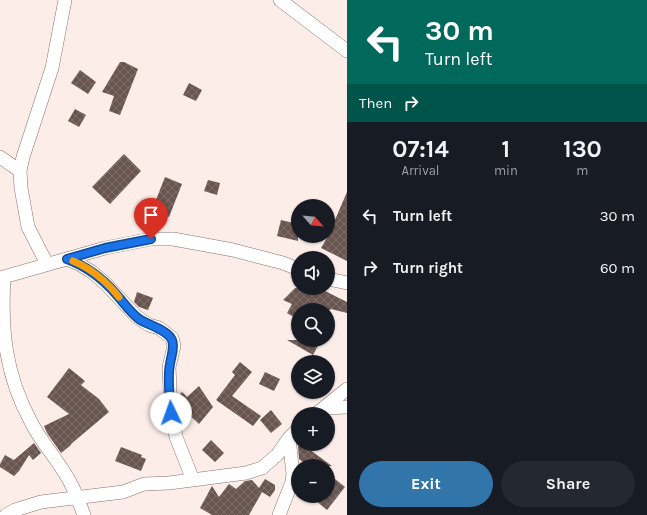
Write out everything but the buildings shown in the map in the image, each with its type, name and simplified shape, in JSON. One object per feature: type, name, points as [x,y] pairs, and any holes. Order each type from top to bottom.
[{"type":"street","points":[[47,264],[28,227],[21,188],[20,171],[25,150],[52,68],[66,0]]},
{"type":"street","points":[[280,0],[347,51]]},
{"type":"street","points":[[0,157],[20,171]]},
{"type":"street","points":[[84,515],[71,484],[31,423],[18,393],[8,362],[3,332],[2,277],[124,243],[151,239],[173,239],[233,250],[291,266]]},
{"type":"street","points":[[67,259],[92,272],[105,283],[137,317],[148,325],[159,328],[172,338],[174,346],[169,367],[171,413],[176,437],[193,480]]},
{"type":"street","points":[[335,280],[347,283]]},
{"type":"street","points":[[325,407],[347,389]]},
{"type":"street","points":[[335,409],[347,407]]},
{"type":"street","points":[[6,515],[15,510],[41,502],[123,492],[144,484],[193,480],[246,473],[262,468],[277,455],[291,438]]},
{"type":"street","points":[[279,515],[292,482],[294,451]]},
{"type":"slow traffic","points":[[73,261],[92,272],[119,297]]},
{"type":"route","points":[[151,239],[124,243],[67,259],[92,272],[117,295],[126,307],[137,317],[148,325],[159,328],[172,338],[174,346],[169,367],[171,413]]}]
